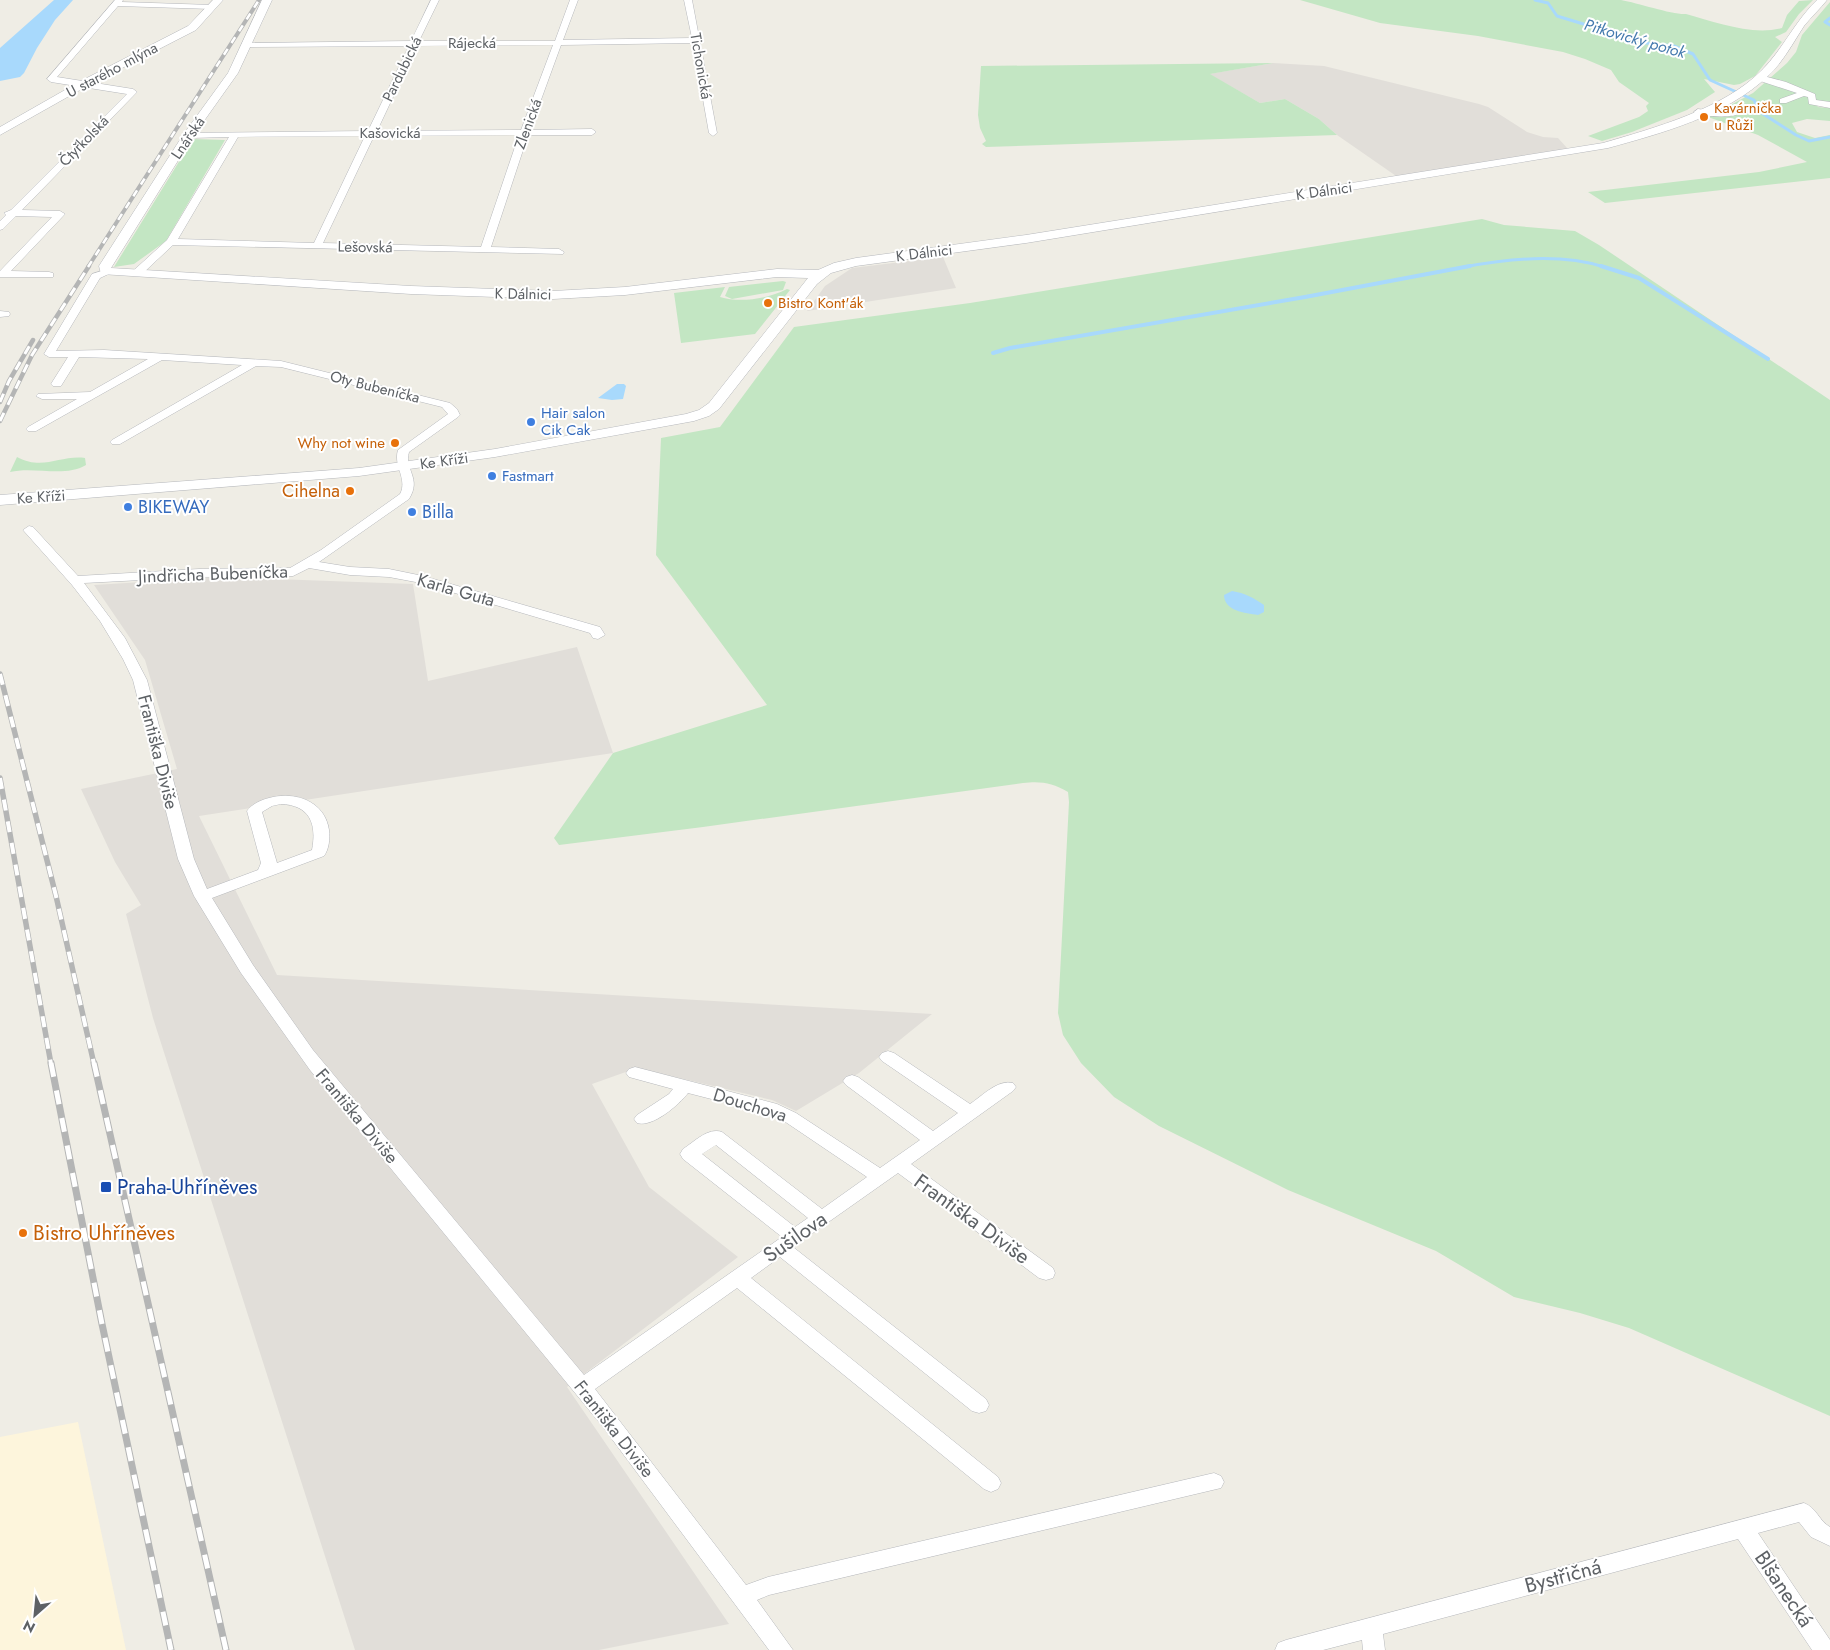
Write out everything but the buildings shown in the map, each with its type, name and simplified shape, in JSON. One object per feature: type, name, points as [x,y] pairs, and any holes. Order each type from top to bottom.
[{"type":"street","name":"Lnářská","points":[[108,272],[104,269],[105,266],[189,135],[233,73],[267,0]]},
{"type":"street","name":"Pardubická","points":[[317,246],[435,0]]},
{"type":"street","name":"Zlenická","points":[[485,250],[524,133],[574,0]]},
{"type":"street","name":"Tichonická","points":[[688,0],[698,40],[713,133]]},
{"type":"street","name":"K Dálnici","points":[[108,272],[411,290],[553,295],[625,292],[777,273],[820,274],[835,267],[856,262],[1026,239],[1592,148],[1632,138],[1698,112],[1744,90],[1760,78],[1773,63],[1800,23],[1822,0]]},
{"type":"street","points":[[84,84],[51,79],[117,2],[215,4]]},
{"type":"street","name":"U starého mlýna","points":[[0,132],[84,84],[192,28],[215,4]]},
{"type":"street","name":"Rájecká","points":[[246,45],[698,40]]},
{"type":"street","points":[[1760,78],[1804,92],[1812,96],[1812,102],[1830,105]]},
{"type":"street","name":"Čtyřkolská","points":[[0,227],[133,92],[84,84]]},
{"type":"street","points":[[1783,101],[1804,92]]},
{"type":"street","points":[[1698,112],[1710,114],[1739,112]]},
{"type":"street","name":"Kašovická","points":[[189,135],[592,132]]},
{"type":"street","points":[[137,273],[171,242],[236,134]]},
{"type":"street","points":[[0,213],[60,214],[1,274]]},
{"type":"street","name":"Lešovská","points":[[171,242],[559,252]]},
{"type":"street","name":"Oty Bubeníčka","points":[[108,272],[96,276],[49,354],[104,353],[281,364],[446,405],[453,411],[454,415],[423,436]]},
{"type":"street","points":[[1,274],[49,275]]},
{"type":"street","name":"Ke Kříži","points":[[0,500],[287,479],[404,467],[557,443],[689,418],[704,413],[718,401],[820,274]]},
{"type":"street","points":[[57,384],[76,353]]},
{"type":"street","points":[[32,429],[161,356]]},
{"type":"street","points":[[116,442],[255,362]]},
{"type":"street","points":[[42,396],[92,395]]},
{"type":"street","name":"Jindřicha Bubeníčka","points":[[76,580],[199,573],[286,574],[293,572],[308,564],[405,496],[410,490],[410,483],[401,458],[404,450],[423,436]]},
{"type":"street","name":"Františka Diviše","points":[[29,530],[76,580],[118,635],[129,654],[140,680],[186,858],[202,896],[222,931],[274,1009],[308,1056],[610,1421],[782,1650]]},
{"type":"street","name":"Karla Guta","points":[[308,564],[350,571],[389,573],[423,580],[595,630],[598,635]]},
{"type":"street","points":[[202,896],[319,853],[324,839],[317,818],[307,804],[292,799],[276,800],[264,803],[254,811],[269,863],[266,872]]},
{"type":"street","points":[[888,1057],[971,1113]]},
{"type":"street","name":"Douchova","points":[[634,1073],[771,1108],[790,1117],[880,1177]]},
{"type":"street","points":[[852,1081],[933,1140]]},
{"type":"street","points":[[643,1118],[675,1098],[684,1086]]},
{"type":"street","name":"Sušilova","points":[[582,1386],[1007,1087]]},
{"type":"street","points":[[822,1218],[716,1136],[689,1154],[787,1242],[979,1405]]},
{"type":"street","name":"Františka Diviše","points":[[898,1164],[1046,1274]]},
{"type":"street","points":[[737,1277],[991,1483]]},
{"type":"street","points":[[742,1596],[768,1586],[1214,1482]]},
{"type":"street","name":"Bystřičná","points":[[1286,1650],[1804,1512],[1818,1531],[1830,1537]]},
{"type":"street","name":"Blšanecká","points":[[1743,1528],[1824,1650]]},
{"type":"street","points":[[1371,1627],[1374,1650]]},
{"type":"shaded area","points":[[1273,63],[1324,66],[1479,104],[1488,107],[1527,132],[1543,137],[1558,138],[1568,149],[1399,178],[1337,135],[1319,119],[1285,99],[1260,103],[1209,74]]},
{"type":"shaded area","points":[[943,257],[956,288],[807,311],[825,286],[852,268]]},
{"type":"shaded area","points":[[223,577],[413,584],[428,681],[577,647],[613,753],[199,816],[277,975],[932,1014],[859,1073],[796,1111],[772,1100],[637,1068],[592,1084],[649,1187],[738,1257],[567,1387],[729,1624],[599,1650],[355,1650],[153,1018],[126,914],[141,905],[115,862],[81,789],[177,769],[145,660],[94,585]]},
{"type":"shaded area","points":[[78,1422],[126,1650],[0,1650],[0,1437]]},
{"type":"green space","points":[[1300,0],[1621,0],[1734,27],[1770,30],[1782,28],[1787,15],[1799,1],[1813,0],[1799,14],[1786,32],[1775,37],[1782,42],[1755,76],[1734,85],[1704,79],[1715,92],[1687,110],[1632,132],[1602,141],[1588,136],[1639,117],[1648,111],[1646,106],[1649,103],[1619,82],[1611,70],[1563,52],[1478,36],[1380,23]]},
{"type":"green space","points":[[1830,2],[1830,103],[1823,103],[1817,107],[1830,108],[1830,121],[1807,119],[1792,123],[1797,132],[1815,138],[1830,135],[1830,178],[1605,203],[1588,192],[1759,172],[1807,162],[1758,135],[1708,117],[1753,93],[1787,63],[1796,52],[1802,35]]},
{"type":"green space","points":[[1273,63],[1210,74],[1260,103],[1285,99],[1319,119],[1337,135],[986,147],[982,144],[986,141],[980,128],[978,115],[981,66]]},
{"type":"green space","points":[[193,139],[225,140],[166,241],[134,264],[114,267]]},
{"type":"green space","points":[[1482,219],[1504,225],[1575,231],[1599,245],[1830,400],[1830,1416],[1629,1328],[1580,1313],[1514,1297],[1436,1251],[1288,1190],[1159,1126],[1114,1097],[1081,1063],[1063,1035],[1058,1013],[1069,802],[1068,792],[1057,787],[1047,783],[1023,783],[559,845],[554,838],[613,753],[767,705],[656,555],[661,438],[720,427],[794,327],[970,303]]},
{"type":"green space","points":[[786,282],[783,290],[732,299],[725,296],[729,287]]},
{"type":"green space","points":[[725,287],[720,297],[736,300],[763,298],[787,289],[790,290],[755,334],[681,343],[674,293]]},
{"type":"green space","points":[[17,457],[35,463],[85,458],[86,465],[68,471],[29,470],[10,472]]},
{"type":"water","points":[[54,0],[73,0],[55,20],[24,73],[20,77],[0,81],[0,48]]},
{"type":"water","points":[[617,384],[624,384],[626,386],[623,399],[598,398]]},
{"type":"water","points":[[1232,591],[1245,594],[1260,602],[1264,605],[1264,612],[1258,615],[1231,608],[1227,605],[1224,595]]},
{"type":"waterway","name":"Pitkovický potok","points":[[1535,0],[1548,3],[1557,16],[1646,43],[1674,46],[1693,54],[1710,80],[1754,100],[1760,112],[1796,135],[1809,141],[1830,137]]},
{"type":"waterway","points":[[1830,18],[1825,22],[1830,25]]},
{"type":"waterway","points":[[1467,267],[1516,260],[1552,259],[1570,260],[1604,267]]},
{"type":"waterway","points":[[1601,266],[1639,278],[1768,359]]},
{"type":"waterway","points":[[993,353],[1010,348],[1305,297],[1467,267]]},
{"type":"railway","points":[[88,267],[259,0]]},
{"type":"railway","points":[[0,421],[32,355],[89,266]]},
{"type":"railway","points":[[0,402],[9,381],[33,340]]},
{"type":"railway","points":[[0,674],[56,896],[94,1064]]},
{"type":"railway","points":[[0,778],[51,1064]]},
{"type":"railway","points":[[51,1063],[102,1324],[171,1650]]},
{"type":"railway","points":[[94,1063],[226,1650]]},
{"type":"place","name":"Kavárnička u Růži","points":[[1704,117]]},
{"type":"place","name":"Bistro Kont'ák","points":[[768,303]]},
{"type":"place","name":"Hair salon Cik Cak","points":[[531,422]]},
{"type":"place","name":"Why not wine","points":[[395,443]]},
{"type":"place","name":"Fastmart","points":[[492,476]]},
{"type":"place","name":"Cihelna","points":[[350,491]]},
{"type":"place","name":"BIKEWAY","points":[[128,507]]},
{"type":"place","name":"Billa","points":[[412,512]]},
{"type":"place","name":"Praha-Uhříněves","points":[[106,1187]]},
{"type":"place","name":"Bistro Uhříněves","points":[[23,1233]]}]
